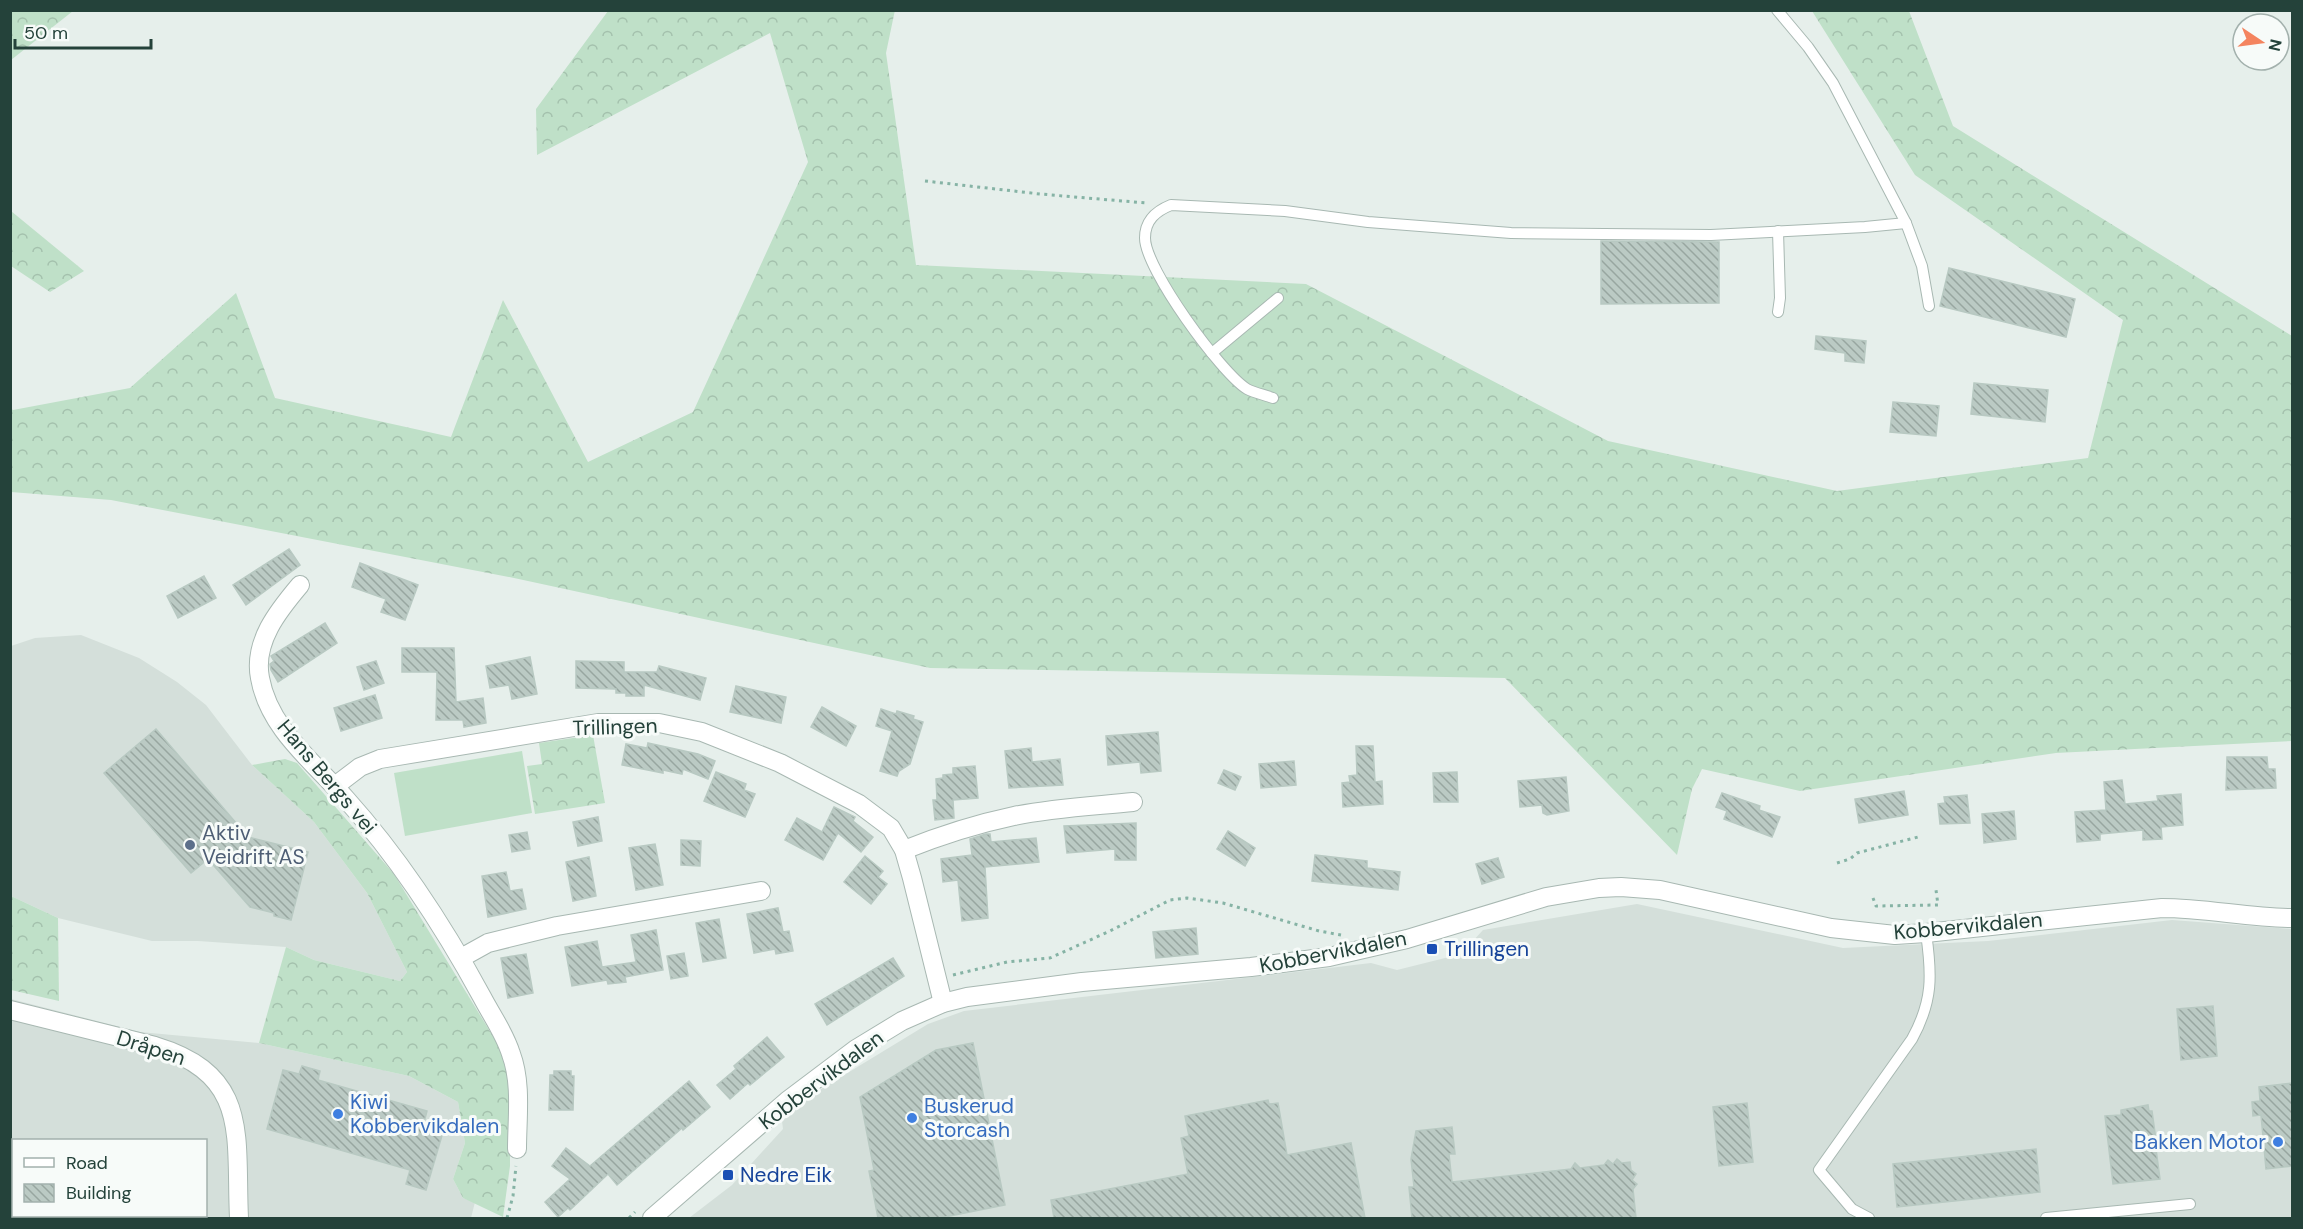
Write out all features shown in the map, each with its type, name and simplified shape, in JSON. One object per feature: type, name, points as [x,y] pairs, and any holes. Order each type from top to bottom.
[{"type":"street","name":"Hans Bergs vei","points":[[300,585],[274,619],[264,639],[259,666],[260,678],[279,724],[299,750],[372,828],[422,897],[461,958],[512,1055],[517,1093],[517,1149]]},
{"type":"street","name":"Trillingen","points":[[335,786],[360,767],[380,759],[598,723],[659,723],[702,732],[780,763],[810,778],[859,804],[891,828],[903,850],[931,948],[943,1003]]},
{"type":"street","points":[[903,850],[934,838],[1013,816],[1052,809],[1133,802]]},
{"type":"street","name":"Kobbervikdalen","points":[[652,1218],[787,1101],[856,1049],[903,1021],[943,1003],[967,997],[1022,989],[1251,967],[1329,957],[1407,939],[1546,897],[1599,888],[1660,890],[1831,928],[1871,934],[1926,933],[2162,908],[2183,908],[2267,918],[2292,918]]},
{"type":"street","points":[[461,958],[488,943],[557,926],[761,891]]},
{"type":"street","name":"Dråpen","points":[[10,1010],[174,1052],[206,1071],[218,1082],[228,1099],[235,1121],[239,1218]]},
{"type":"lane","points":[[1777,10],[1808,47],[1833,83],[1906,223],[1922,266],[1929,306]]},
{"type":"lane","points":[[1273,398],[1248,389],[1232,376],[1173,301],[1145,239],[1150,218],[1162,208],[1171,205],[1286,211],[1368,222],[1512,233],[1633,236],[1778,231],[1906,223]]},
{"type":"lane","points":[[1778,231],[1780,298],[1778,312]]},
{"type":"lane","points":[[1212,353],[1278,298]]},
{"type":"lane","points":[[1869,1218],[1852,1209],[1819,1170],[1912,1039],[1921,1022],[1928,1004],[1931,968],[1926,933]]},
{"type":"lane","points":[[2046,1218],[2190,1204]]},
{"type":"path","points":[[925,181],[1171,205]]},
{"type":"path","points":[[1837,863],[1851,859],[1857,853],[1918,837]]},
{"type":"path","points":[[1885,838],[1886,846]]},
{"type":"path","points":[[1873,898],[1876,906],[1938,905],[1936,890]]},
{"type":"path","points":[[947,977],[968,969],[1050,958],[1110,931],[1170,900],[1187,898],[1223,903],[1319,931],[1342,935]]},
{"type":"path","points":[[507,1218],[514,1189],[517,1149]]},
{"type":"shaded area","points":[[81,635],[139,658],[177,682],[206,705],[252,765],[314,822],[367,893],[407,972],[400,981],[314,960],[286,947],[198,941],[152,941],[58,918],[11,896],[11,646],[35,638]]},
{"type":"shaded area","points":[[1637,904],[1843,948],[1988,941],[2172,920],[2292,929],[2292,1218],[689,1218],[732,1185],[783,1129],[782,1121],[813,1094],[928,1024],[964,1011],[1371,963],[1397,970],[1461,954],[1483,930]]},
{"type":"shaded area","points":[[11,999],[140,1032],[259,1043],[409,1076],[458,1102],[465,1143],[453,1179],[463,1198],[475,1202],[471,1218],[11,1218]]},
{"type":"green space","points":[[11,10],[73,10],[73,11],[11,60]]},
{"type":"green space","points":[[895,10],[886,53],[916,265],[1306,284],[1608,441],[1837,491],[2088,458],[2123,320],[1915,175],[1812,11],[1909,11],[1953,126],[2292,336],[2292,741],[2056,753],[1800,791],[1702,769],[1692,789],[1677,855],[1505,678],[930,668],[514,578],[111,500],[11,492],[10,408],[13,410],[130,388],[236,293],[275,398],[451,437],[503,300],[588,462],[693,412],[808,162],[770,33],[537,155],[536,109],[608,11]]},
{"type":"green space","points":[[10,211],[84,271],[50,292],[11,266]]},
{"type":"green space","points":[[593,735],[605,803],[535,814],[527,766],[542,764],[539,743]]},
{"type":"green space","points":[[522,751],[532,813],[405,836],[394,773]]},
{"type":"green space","points":[[285,759],[297,763],[394,874],[505,1056],[510,1091],[510,1166],[503,1217],[463,1198],[453,1179],[465,1143],[458,1102],[409,1076],[259,1043],[286,947],[314,960],[400,981],[407,972],[367,893],[314,822],[252,765]]},
{"type":"green space","points":[[11,896],[58,918],[59,1001],[11,990]]},
{"type":"building","points":[[1601,241],[1719,242],[1719,303],[1601,304]]},
{"type":"building","points":[[1949,268],[2075,299],[2066,337],[1940,306]]},
{"type":"building","points":[[1816,336],[1866,341],[1864,363],[1845,361],[1845,353],[1815,349]]},
{"type":"building","points":[[1974,383],[2048,390],[2045,422],[1971,414]]},
{"type":"building","points":[[1893,402],[1939,406],[1936,436],[1890,432]]},
{"type":"building","points":[[289,549],[300,565],[246,605],[233,585]]},
{"type":"building","points":[[360,563],[418,585],[405,620],[381,612],[386,599],[352,587]]},
{"type":"building","points":[[204,576],[216,598],[178,618],[167,596]]},
{"type":"building","points":[[325,623],[337,643],[278,682],[271,670],[270,664],[274,661],[271,656]]},
{"type":"building","points":[[402,648],[454,648],[456,702],[483,698],[486,723],[464,727],[463,720],[436,720],[437,672],[402,672]]},
{"type":"building","points":[[530,657],[537,694],[512,699],[509,685],[490,688],[486,666]]},
{"type":"building","points":[[376,661],[384,683],[364,690],[357,667]]},
{"type":"building","points":[[576,661],[624,662],[624,672],[657,672],[659,666],[706,678],[700,700],[644,685],[644,696],[626,696],[626,693],[616,693],[616,689],[576,688]]},
{"type":"building","points":[[736,686],[786,697],[781,723],[730,712]]},
{"type":"building","points":[[375,695],[382,718],[341,731],[334,708]]},
{"type":"building","points":[[822,707],[856,726],[846,746],[811,727]]},
{"type":"building","points":[[881,709],[914,716],[913,719],[923,722],[910,764],[899,771],[897,776],[880,771],[892,731],[876,726]]},
{"type":"building","points":[[156,729],[248,837],[308,852],[291,920],[250,907],[208,859],[191,873],[104,773]]},
{"type":"building","points":[[1158,732],[1161,771],[1141,773],[1140,762],[1108,765],[1106,736]]},
{"type":"building","points":[[648,743],[698,754],[715,761],[708,779],[683,769],[682,774],[663,770],[663,773],[622,765],[626,744],[647,748]]},
{"type":"building","points":[[1356,746],[1373,746],[1375,782],[1382,781],[1383,804],[1343,807],[1342,783],[1350,782],[1349,776],[1357,775]]},
{"type":"building","points":[[1031,748],[1032,762],[1060,759],[1063,785],[1009,788],[1005,751]]},
{"type":"building","points":[[2227,757],[2267,757],[2268,769],[2275,769],[2276,788],[2226,790]]},
{"type":"building","points":[[1294,761],[1296,785],[1261,788],[1259,764]]},
{"type":"building","points":[[975,766],[978,798],[953,800],[954,818],[935,820],[933,800],[937,800],[936,779],[943,778],[943,775],[953,774],[953,768]]},
{"type":"building","points":[[1224,770],[1241,777],[1235,790],[1218,783]]},
{"type":"building","points":[[716,772],[746,784],[744,790],[755,794],[745,817],[704,801]]},
{"type":"building","points":[[1457,772],[1458,802],[1434,802],[1433,773]]},
{"type":"building","points":[[1566,777],[1569,811],[1547,815],[1543,813],[1542,805],[1520,807],[1518,781]]},
{"type":"building","points":[[2122,780],[2125,804],[2158,801],[2157,796],[2181,794],[2183,825],[2161,827],[2162,839],[2143,840],[2143,830],[2100,834],[2100,840],[2077,842],[2075,812],[2106,810],[2104,782]]},
{"type":"building","points":[[1904,791],[1908,815],[1859,823],[1855,799]]},
{"type":"building","points":[[1722,793],[1760,806],[1759,810],[1780,817],[1772,837],[1724,819],[1727,811],[1716,807]]},
{"type":"building","points":[[1967,795],[1970,823],[1940,824],[1938,804],[1945,803],[1944,797]]},
{"type":"building","points":[[834,807],[855,817],[853,821],[873,837],[861,852],[838,833],[823,860],[785,840],[797,818],[822,832]]},
{"type":"building","points":[[2014,811],[2016,839],[1984,843],[1982,814]]},
{"type":"building","points":[[598,817],[602,841],[578,846],[573,822]]},
{"type":"building","points":[[1136,823],[1136,860],[1115,860],[1115,849],[1067,853],[1064,826]]},
{"type":"building","points":[[1228,831],[1255,848],[1245,866],[1217,849]]},
{"type":"building","points":[[527,832],[530,849],[512,852],[509,835]]},
{"type":"building","points":[[990,834],[991,842],[1036,838],[1039,862],[985,867],[988,918],[962,921],[958,880],[943,882],[941,859],[972,855],[970,839]]},
{"type":"building","points":[[681,840],[701,841],[700,866],[681,865]]},
{"type":"building","points":[[655,844],[663,885],[636,890],[629,848]]},
{"type":"building","points":[[1315,855],[1367,861],[1367,868],[1400,872],[1398,890],[1312,881]]},
{"type":"building","points":[[865,856],[883,871],[878,877],[887,884],[871,904],[844,882]]},
{"type":"building","points":[[589,857],[596,896],[573,901],[566,862]]},
{"type":"building","points":[[1498,858],[1504,877],[1482,884],[1476,864]]},
{"type":"building","points":[[506,872],[510,891],[522,889],[526,909],[488,917],[482,876]]},
{"type":"building","points":[[778,908],[783,932],[789,931],[793,951],[776,954],[775,949],[754,953],[747,914]]},
{"type":"building","points":[[719,919],[726,958],[703,962],[696,923]]},
{"type":"building","points":[[1196,928],[1198,954],[1156,958],[1153,932]]},
{"type":"building","points":[[656,930],[663,970],[625,977],[626,982],[608,984],[607,980],[572,986],[565,947],[597,941],[602,967],[636,962],[631,935]]},
{"type":"building","points":[[684,953],[688,976],[671,979],[667,956]]},
{"type":"building","points":[[526,954],[533,993],[508,998],[501,958]]},
{"type":"building","points":[[893,958],[904,976],[827,1025],[815,1004]]},
{"type":"building","points":[[2213,1006],[2217,1056],[2181,1060],[2177,1009]]},
{"type":"building","points":[[767,1037],[784,1057],[730,1099],[717,1085],[736,1069],[734,1066]]},
{"type":"building","points":[[973,1043],[1005,1205],[940,1218],[878,1218],[869,1171],[874,1170],[860,1097],[936,1050]]},
{"type":"building","points":[[302,1066],[320,1071],[318,1080],[427,1111],[423,1126],[443,1132],[426,1190],[406,1184],[410,1170],[267,1129],[283,1070],[299,1074]]},
{"type":"building","points":[[554,1071],[571,1071],[571,1076],[574,1076],[573,1110],[549,1110],[550,1075],[554,1075]]},
{"type":"building","points":[[689,1081],[710,1107],[683,1130],[682,1128],[617,1185],[608,1174],[570,1210],[568,1208],[558,1217],[545,1202],[570,1179],[552,1166],[566,1148],[590,1166]]},
{"type":"building","name":"Bakken Motor","points":[[2292,1083],[2292,1166],[2266,1169],[2261,1115],[2253,1116],[2252,1102],[2260,1101],[2259,1087]]},
{"type":"building","points":[[1268,1100],[1269,1104],[1278,1103],[1287,1155],[1351,1143],[1365,1218],[1054,1218],[1051,1200],[1188,1174],[1181,1138],[1189,1136],[1185,1116]]},
{"type":"building","points":[[1747,1103],[1753,1162],[1719,1166],[1713,1107]]},
{"type":"building","points":[[2148,1105],[2149,1111],[2152,1111],[2156,1140],[2163,1144],[2156,1149],[2160,1179],[2113,1184],[2105,1116],[2121,1115],[2121,1110]]},
{"type":"building","points":[[1452,1127],[1455,1154],[1449,1154],[1452,1182],[1571,1169],[1575,1163],[1580,1168],[1604,1165],[1608,1160],[1613,1164],[1617,1159],[1622,1163],[1630,1162],[1631,1170],[1636,1174],[1632,1180],[1637,1184],[1633,1189],[1636,1218],[1412,1218],[1409,1187],[1414,1187],[1411,1159],[1416,1131]]},
{"type":"building","points":[[2036,1149],[2040,1192],[1897,1207],[1893,1164]]},
{"type":"place","name":"Aktiv Veidrift AS","points":[[190,845]]},
{"type":"place","name":"Trillingen","points":[[1432,949]]},
{"type":"place","name":"Kiwi Kobbervikdalen","points":[[338,1114]]},
{"type":"place","name":"Buskerud Storcash","points":[[912,1118]]},
{"type":"place","name":"Bakken Motor","points":[[2278,1142]]},
{"type":"place","name":"Nedre Eik","points":[[728,1175]]}]
